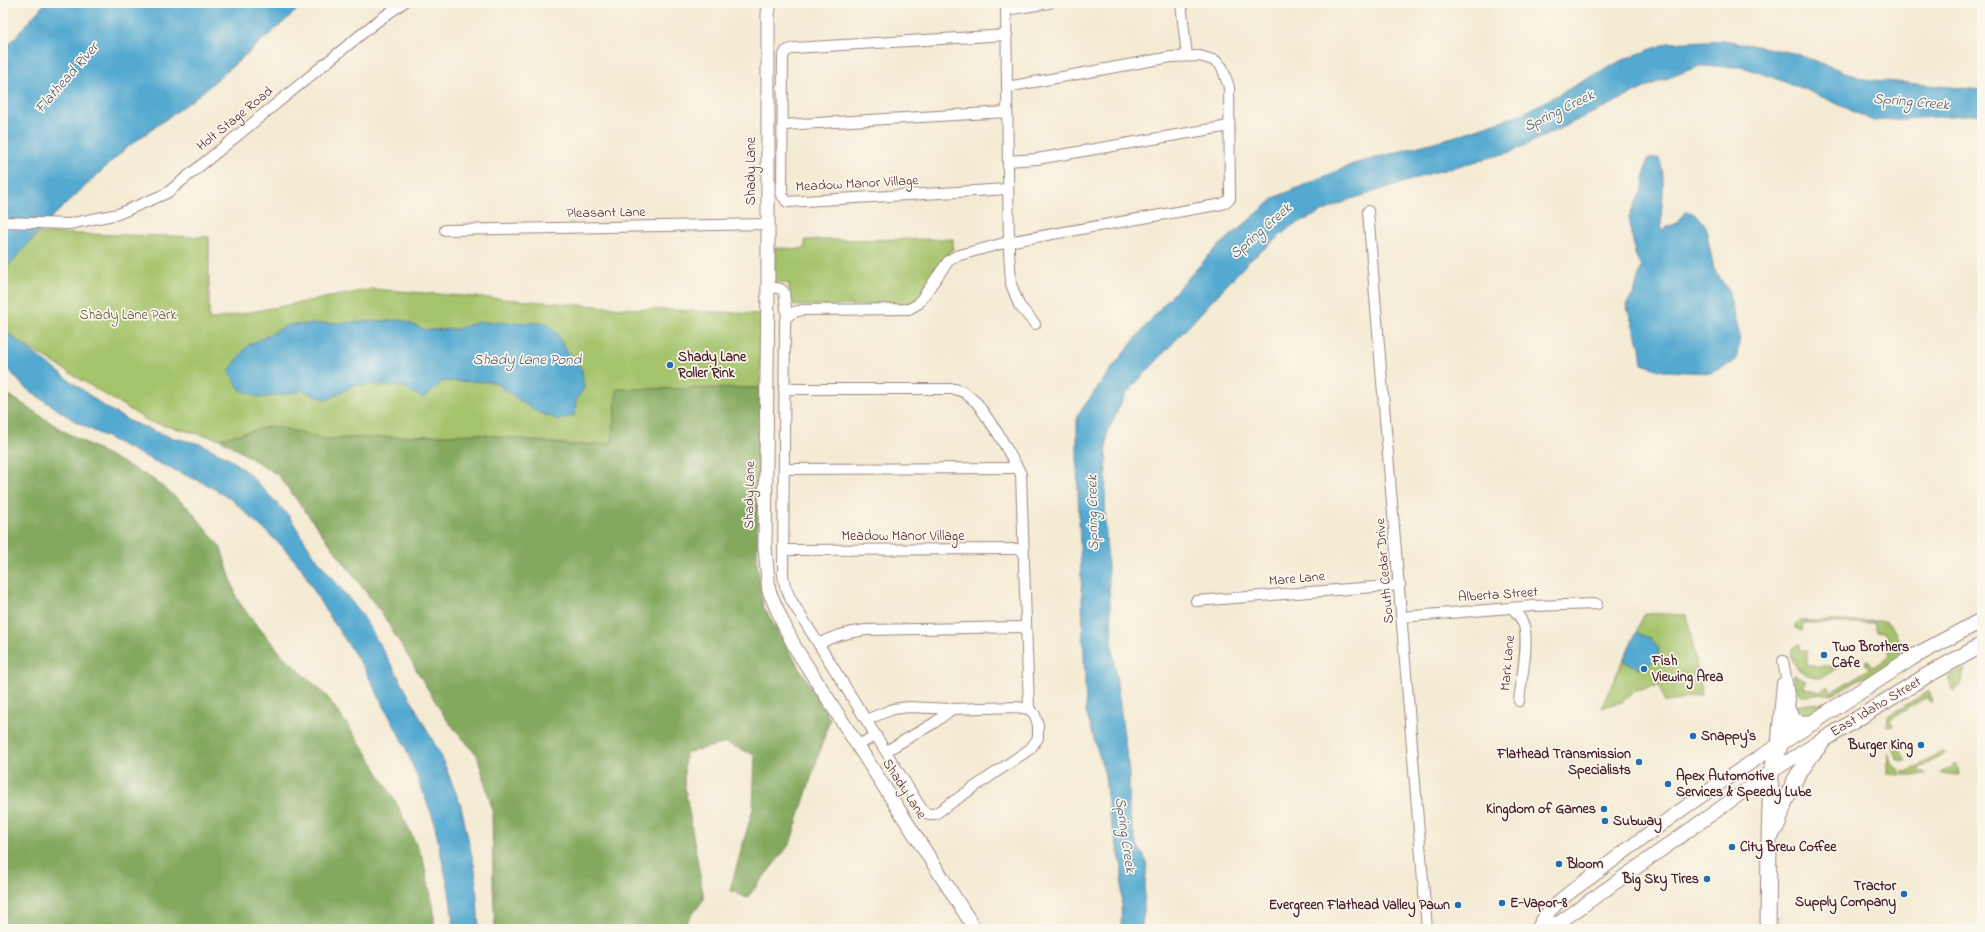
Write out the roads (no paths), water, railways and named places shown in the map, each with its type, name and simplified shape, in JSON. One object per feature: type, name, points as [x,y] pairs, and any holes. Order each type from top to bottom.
[{"type":"highway","name":"East Idaho Street","points":[[1781,743],[1913,657],[1982,620]]},
{"type":"highway","points":[[1925,667],[1982,635]]},
{"type":"highway","name":"East Idaho Street","points":[[1834,732],[1982,645]]},
{"type":"highway","points":[[1788,711],[1793,720],[1800,723],[1813,723]]},
{"type":"highway","points":[[1769,840],[1778,824],[1785,801],[1796,778],[1818,746],[1834,732]]},
{"type":"highway","points":[[1768,929],[1771,772],[1781,743]]},
{"type":"main road","name":"Shady Lane","points":[[770,3],[768,14],[768,286],[765,548],[769,591],[782,623],[796,648],[857,746],[975,929]]},
{"type":"main road","name":"East Idaho Street","points":[[1538,929],[1560,922],[1771,772],[1834,732]]},
{"type":"main road","points":[[1538,929],[1549,909],[1630,847],[1734,773],[1781,743]]},
{"type":"street","name":"Holt Stage Road","points":[[3,222],[69,224],[118,214],[167,193],[375,23],[403,3]]},
{"type":"street","points":[[1035,324],[1019,305],[1011,284],[1008,242],[1006,7],[1049,3]]},
{"type":"street","points":[[1181,3],[1187,56]]},
{"type":"street","name":"Meadow Manor Village","points":[[1006,35],[794,48],[786,51],[783,58],[782,196],[787,202],[1008,189]]},
{"type":"street","points":[[787,316],[792,312],[803,310],[909,309],[918,304],[949,260],[956,256],[1008,242],[1227,202],[1230,199],[1229,87],[1222,67],[1216,60],[1200,56],[1187,56],[1007,87]]},
{"type":"street","points":[[782,124],[1007,112]]},
{"type":"street","points":[[1008,161],[1037,159],[1229,126]]},
{"type":"street","name":"South Cedar Drive","points":[[1368,210],[1400,585],[1427,929]]},
{"type":"street","name":"Pleasant Lane","points":[[445,230],[767,224]]},
{"type":"street","points":[[768,286],[781,289],[784,292],[787,316],[785,321],[783,576],[785,586],[819,644],[866,720],[886,751],[923,811],[929,814],[935,814],[1030,749],[1038,738],[1038,726],[1035,715],[1029,710],[1016,707],[952,710],[909,707],[893,709],[866,720]]},
{"type":"street","points":[[784,390],[955,390],[964,392],[977,402],[1021,474],[1029,710]]},
{"type":"street","points":[[784,470],[1018,468]]},
{"type":"street","name":"Meadow Manor Village","points":[[783,550],[1023,549]]},
{"type":"street","name":"Mare Lane","points":[[1196,601],[1400,585]]},
{"type":"street","name":"Alberta Street","points":[[1402,617],[1512,608],[1597,604]]},
{"type":"street","name":"Mark Lane","points":[[1512,608],[1519,615],[1524,626],[1526,640],[1519,701]]},
{"type":"street","points":[[819,644],[837,635],[866,630],[1026,627]]},
{"type":"street","points":[[1783,660],[1790,700],[1785,733],[1781,743],[1777,738],[1783,660]]},
{"type":"street","points":[[886,751],[934,723],[952,710]]},
{"type":"street","points":[[857,746],[876,735]]},
{"type":"water","name":"Flathead River","points":[[45,3],[304,3],[199,95],[125,149],[49,220],[3,272],[3,51]]},
{"type":"water","name":"Spring Creek","points":[[1723,40],[1794,53],[1864,79],[1982,90],[1982,114],[1874,121],[1807,90],[1743,67],[1700,66],[1655,83],[1511,152],[1432,173],[1349,200],[1293,225],[1248,262],[1125,395],[1107,433],[1105,518],[1113,654],[1129,773],[1129,813],[1136,843],[1147,862],[1142,929],[1121,929],[1122,866],[1109,814],[1105,775],[1086,712],[1077,463],[1077,416],[1114,365],[1163,305],[1213,251],[1276,197],[1353,164],[1456,136],[1524,113],[1624,59],[1668,43]]},
{"type":"water","points":[[1659,158],[1663,176],[1661,230],[1676,223],[1686,211],[1693,213],[1705,224],[1714,269],[1728,290],[1740,337],[1736,361],[1711,373],[1663,371],[1642,364],[1640,347],[1626,305],[1634,293],[1641,267],[1635,254],[1629,217],[1643,188],[1647,159]]},
{"type":"water","name":"Shady Lane Pond","points":[[402,320],[426,330],[457,329],[479,322],[546,323],[557,333],[562,344],[582,370],[584,388],[576,400],[575,415],[559,420],[535,411],[494,382],[443,381],[423,398],[401,386],[354,385],[327,400],[303,391],[261,398],[240,390],[229,371],[247,346],[288,325]]},
{"type":"water","points":[[3,327],[14,338],[105,407],[131,422],[170,437],[201,444],[227,457],[249,474],[289,516],[313,554],[363,616],[403,685],[441,756],[461,806],[475,870],[479,929],[454,929],[449,891],[433,818],[405,746],[364,668],[322,605],[302,569],[282,546],[232,500],[206,484],[160,464],[76,422],[24,387],[3,363]]},
{"type":"water","points":[[1636,632],[1651,639],[1659,649],[1657,657],[1652,662],[1638,668],[1623,661]]},
{"type":"place","name":"Shady Lane Roller Rink","points":[[670,365]]},
{"type":"place","name":"Two Brothers Cafe","points":[[1824,655]]},
{"type":"place","name":"Fish Viewing Area","points":[[1644,669]]},
{"type":"place","name":"Snappy's","points":[[1693,736]]},
{"type":"place","name":"Burger King","points":[[1921,745]]},
{"type":"place","name":"Flathead Transmission Specialists","points":[[1639,762]]},
{"type":"place","name":"Apex Automotive Services & Speedy Lube","points":[[1668,784]]},
{"type":"place","name":"Kingdom of Games","points":[[1604,809]]},
{"type":"place","name":"Subway","points":[[1605,821]]},
{"type":"place","name":"City Brew Coffee","points":[[1732,847]]},
{"type":"place","name":"Bloom","points":[[1559,864]]},
{"type":"place","name":"Big Sky Tires","points":[[1707,879]]},
{"type":"place","name":"Tractor Supply Company","points":[[1904,894]]},
{"type":"place","name":"E-Vapor-8","points":[[1502,903]]},
{"type":"place","name":"Evergreen Flathead Valley Pawn","points":[[1458,905]]},
{"type":"park label","name":"Shady Lane Park","points":[[128,315]]}]
